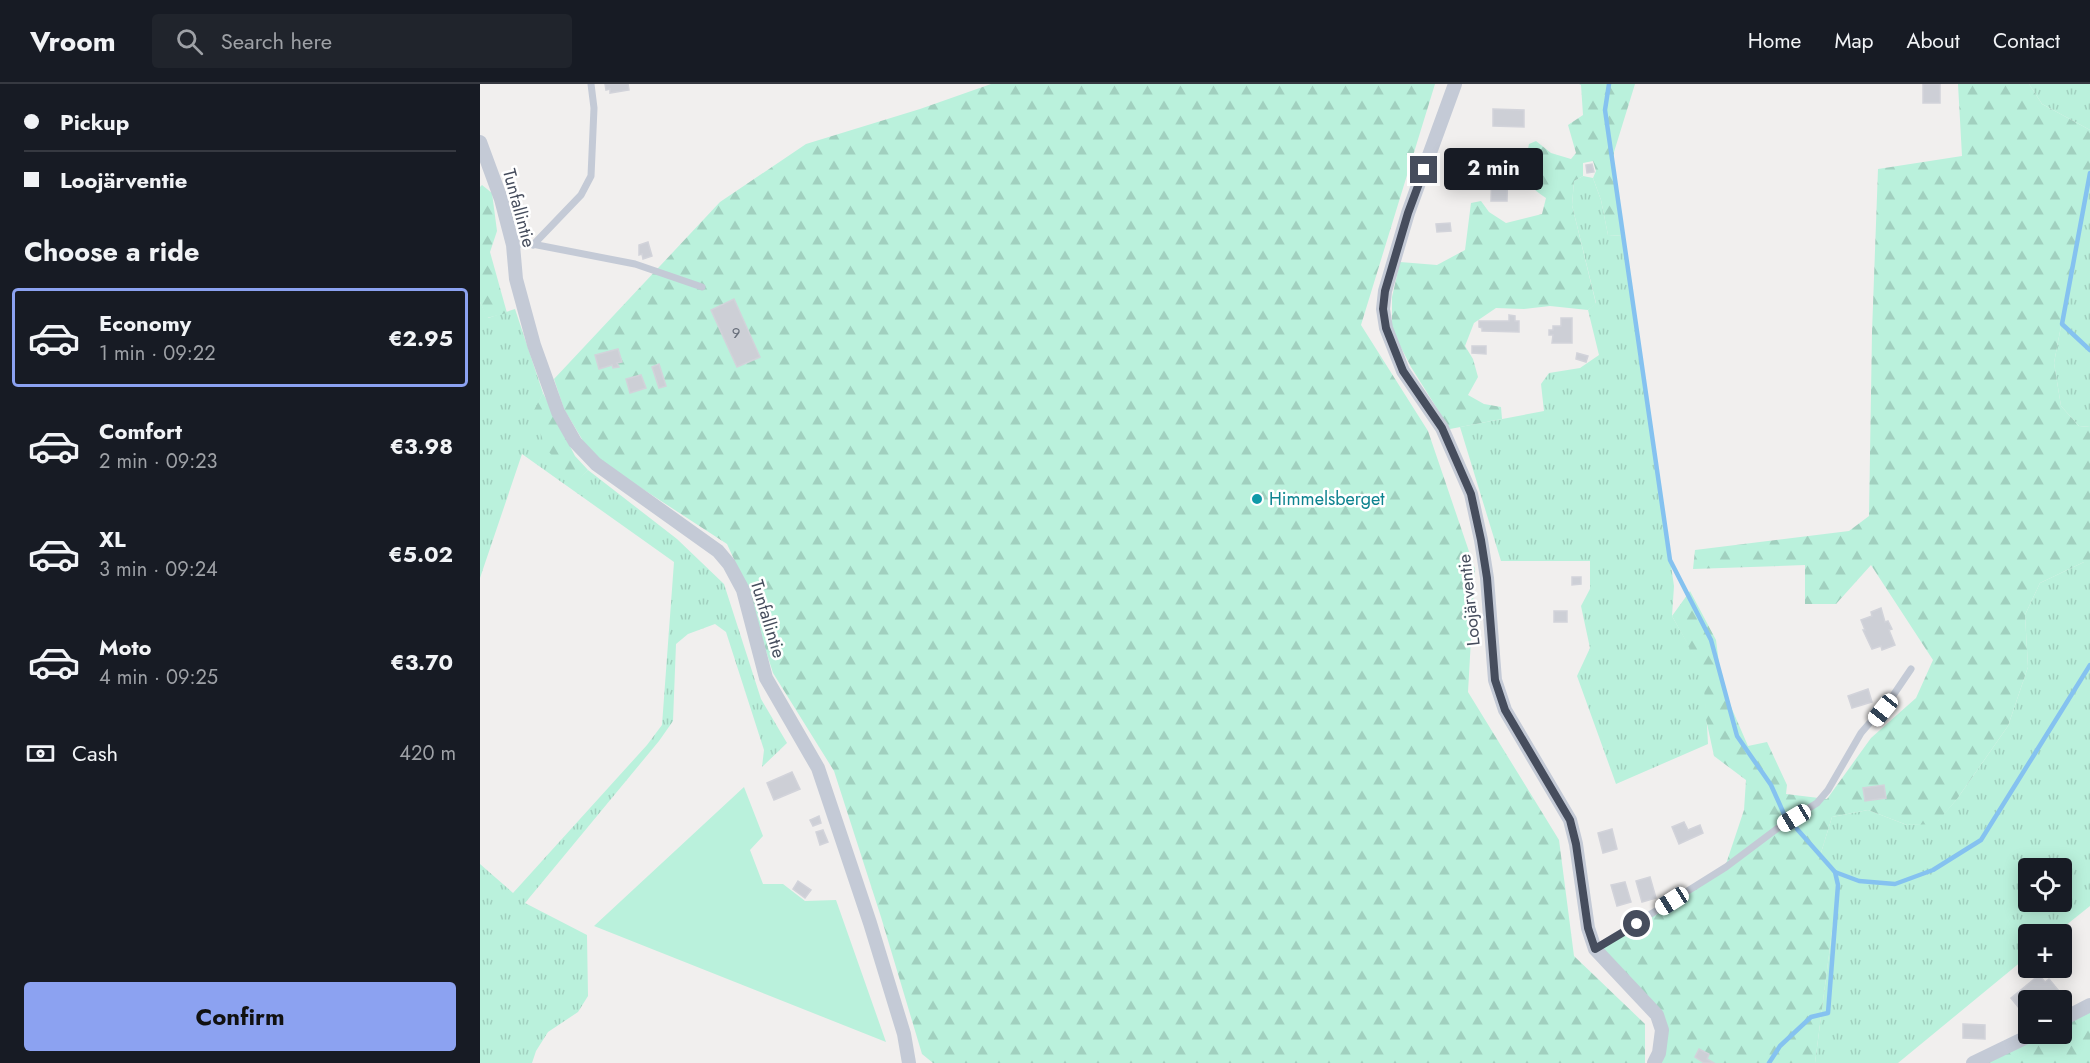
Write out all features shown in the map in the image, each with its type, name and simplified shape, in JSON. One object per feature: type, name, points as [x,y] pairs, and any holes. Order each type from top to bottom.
[{"type":"street","name":"Loojärventie","points":[[1455,84],[1408,213],[1385,291],[1383,309],[1386,328],[1403,371],[1442,428],[1471,494],[1487,578],[1495,680],[1505,710],[1570,820],[1576,844],[1588,928],[1595,949],[1657,1015],[1662,1030],[1659,1053],[1654,1063]]},
{"type":"street","name":"Tunfallintie","points":[[480,142],[501,199],[513,245],[516,279],[534,345],[558,412],[575,442],[596,464],[718,551],[729,564],[744,590],[766,678],[818,768],[833,810],[901,1023],[909,1063]]},
{"type":"street","points":[[2072,1014],[2090,1005]]},
{"type":"street","points":[[1973,1063],[2018,1041]]},
{"type":"lane","points":[[533,245],[581,195],[591,176],[594,108],[591,84]]},
{"type":"lane","points":[[513,245],[527,243],[635,264],[702,287]]},
{"type":"lane","points":[[1595,949],[1726,867],[1816,803],[1828,790],[1861,733],[1873,722],[1911,669]]},
{"type":"green space","points":[[991,84],[1435,84],[1361,325],[1428,431],[1475,569],[1468,692],[1559,840],[1574,956],[1645,1024],[1645,1063],[933,1063],[922,1054],[834,771],[773,673],[743,579],[727,544],[592,456],[564,409],[554,379],[720,202],[806,144],[920,109]]},
{"type":"green space","points":[[1579,84],[1635,84],[1614,152],[1613,171],[1623,236],[1608,235],[1601,200],[1593,178],[1596,171],[1593,161],[1583,163],[1583,176],[1574,181],[1572,205],[1596,304],[1588,310],[1550,306],[1524,309],[1496,308],[1474,323],[1465,346],[1473,359],[1478,377],[1468,395],[1484,404],[1501,407],[1502,419],[1450,429],[1411,367],[1392,330],[1392,297],[1400,262],[1437,265],[1465,250],[1471,203],[1481,201],[1489,212],[1506,223],[1542,214],[1546,198],[1532,187],[1526,175],[1529,144],[1536,141],[1551,153],[1571,159],[1576,153],[1568,125],[1583,115],[1581,85]]},
{"type":"green space","points":[[1958,84],[2029,84],[2042,104],[2090,130],[2090,173],[2054,363],[2061,406],[2079,426],[2090,427],[2090,562],[2084,562],[2040,583],[2025,615],[2028,667],[2008,726],[1957,799],[1936,824],[1907,825],[1868,810],[1832,817],[1820,856],[1835,872],[1838,885],[1815,1063],[1654,1063],[1662,1030],[1595,949],[1725,867],[1744,810],[1746,780],[1714,756],[1706,719],[1703,672],[1672,616],[1690,591],[1716,640],[1722,686],[1748,746],[1767,742],[1787,785],[1786,794],[1827,799],[1871,738],[1916,698],[1933,660],[1871,565],[1836,604],[1805,604],[1805,565],[1693,569],[1695,550],[1849,531],[1869,516],[1878,169],[1962,156]]},
{"type":"green space","points":[[2029,84],[2090,84],[2090,130],[2042,104]]},
{"type":"green space","points":[[2090,173],[2090,427],[2079,426],[2061,406],[2054,363]]},
{"type":"green space","points":[[1583,176],[1593,178],[1601,200],[1608,235],[1623,236],[1674,586],[1672,616],[1704,672],[1708,744],[1616,784],[1577,676],[1590,648],[1581,606],[1590,589],[1590,561],[1501,561],[1460,427],[1544,411],[1541,384],[1549,373],[1580,368],[1599,355],[1588,310],[1596,303],[1572,205],[1574,181]]},
{"type":"green space","points":[[482,185],[492,193],[497,231],[490,252],[507,313],[487,318],[480,302],[480,187]]},
{"type":"green space","points":[[480,302],[488,318],[515,309],[543,393],[533,414],[576,481],[588,470],[677,539],[724,584],[761,699],[787,743],[762,767],[764,750],[726,632],[715,624],[688,634],[676,644],[673,721],[525,903],[587,935],[588,996],[578,1012],[548,1032],[536,1051],[532,1063],[480,1063],[480,864],[513,893],[647,745],[662,725],[674,562],[522,454],[480,578]]},
{"type":"green space","points":[[543,393],[575,456],[588,470],[576,482],[548,451],[532,414]]},
{"type":"green space","points":[[2084,562],[2090,562],[2090,906],[2068,924],[2018,924],[2018,964],[1898,1063],[1815,1063],[1838,885],[1835,872],[1820,856],[1832,817],[1868,810],[1907,825],[1936,823],[1957,799],[2008,726],[2028,667],[2025,615],[2040,583]]},
{"type":"green space","points":[[744,787],[763,836],[750,850],[763,884],[783,884],[805,901],[836,900],[886,1042],[594,926]]},
{"type":"green space","points":[[2090,1005],[2090,1063],[1973,1063],[2018,1041],[2018,1044],[2072,1044],[2072,1014]]},
{"type":"building","points":[[605,84],[628,84],[629,90],[610,93],[610,89],[606,90]]},
{"type":"building","points":[[1923,84],[1940,84],[1940,103],[1923,103]]},
{"type":"building","points":[[1493,109],[1524,110],[1524,127],[1493,126]]},
{"type":"building","points":[[1592,164],[1594,172],[1587,173],[1586,165]]},
{"type":"building","points":[[1492,165],[1508,165],[1507,201],[1491,201]]},
{"type":"building","points":[[1450,223],[1451,231],[1437,232],[1436,224]]},
{"type":"building","points":[[648,242],[652,256],[643,259],[642,254],[639,255],[639,245]]},
{"type":"building","points":[[734,299],[760,357],[737,367],[711,310]]},
{"type":"building","points":[[1509,315],[1515,316],[1515,321],[1519,321],[1519,332],[1482,331],[1479,327],[1479,321],[1509,321]]},
{"type":"building","points":[[1561,318],[1572,318],[1572,343],[1552,343],[1553,335],[1549,335],[1549,330],[1553,330],[1553,326],[1561,326]]},
{"type":"building","points":[[1472,346],[1486,346],[1486,354],[1472,353]]},
{"type":"building","points":[[618,349],[622,362],[617,363],[619,367],[613,368],[612,365],[599,369],[595,355]]},
{"type":"building","points":[[1577,353],[1588,356],[1586,362],[1576,359]]},
{"type":"building","points":[[659,364],[666,386],[659,388],[652,367]]},
{"type":"building","points":[[641,375],[646,388],[630,393],[626,379]]},
{"type":"building","points":[[1572,577],[1581,577],[1581,584],[1572,585]]},
{"type":"building","points":[[1881,608],[1885,622],[1888,621],[1892,629],[1889,630],[1895,645],[1882,650],[1881,646],[1872,649],[1861,620],[1872,616],[1871,612]]},
{"type":"building","points":[[1554,611],[1567,611],[1567,622],[1554,622]]},
{"type":"building","points":[[1868,689],[1872,702],[1852,708],[1848,696]]},
{"type":"building","points":[[792,772],[800,789],[774,800],[767,783]]},
{"type":"building","points":[[1884,785],[1886,798],[1865,801],[1863,788]]},
{"type":"building","points":[[819,816],[821,823],[813,826],[810,820]]},
{"type":"building","points":[[1684,822],[1688,830],[1700,825],[1703,833],[1679,844],[1672,827]]},
{"type":"building","points":[[1612,829],[1617,849],[1603,853],[1598,833]]},
{"type":"building","points":[[823,830],[828,842],[820,845],[816,832]]},
{"type":"building","points":[[1650,877],[1656,898],[1642,902],[1636,881]]},
{"type":"building","points":[[798,881],[811,890],[805,898],[793,889]]},
{"type":"building","points":[[1625,882],[1631,902],[1617,906],[1611,885]]},
{"type":"building","points":[[2035,978],[2042,978],[2045,982],[2049,979],[2058,990],[2021,990]]},
{"type":"building","points":[[2018,992],[2018,1007],[2011,998]]},
{"type":"building","points":[[1963,1024],[1985,1025],[1985,1039],[1963,1038]]},
{"type":"building","points":[[1699,1049],[1709,1054],[1707,1059],[1714,1063],[1704,1063],[1695,1057]]},
{"type":"waterway","points":[[1609,84],[1605,110],[1670,560],[1711,640],[1737,736],[1771,785],[1784,814]]},
{"type":"waterway","points":[[2090,173],[2062,324],[2090,350]]},
{"type":"waterway","points":[[1797,829],[1835,872],[1859,881],[1895,884],[1933,870],[1981,840],[2090,665]]},
{"type":"waterway","points":[[1769,1063],[1780,1046],[1811,1017],[1828,1013],[1838,885],[1835,872]]},
{"type":"place","name":"Himmelsberget","points":[[1257,499]]},
{"type":"route","points":[[1424,170],[1408,213],[1385,291],[1383,309],[1386,328],[1403,371],[1442,428],[1471,494],[1487,578],[1495,680],[1505,710],[1570,820],[1576,844],[1588,928],[1595,949],[1637,924]]}]
